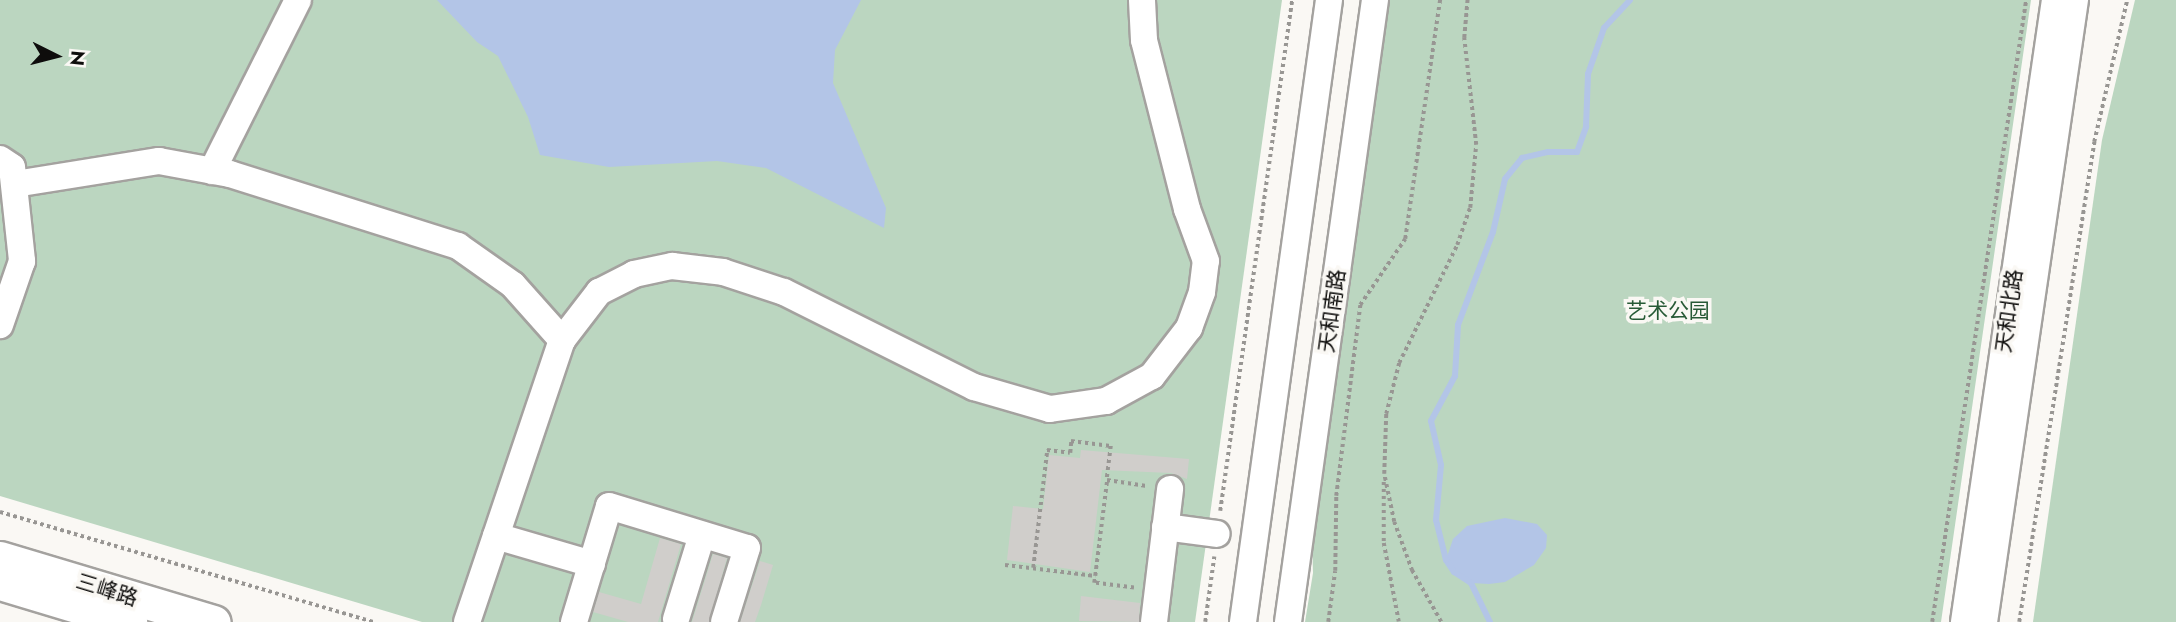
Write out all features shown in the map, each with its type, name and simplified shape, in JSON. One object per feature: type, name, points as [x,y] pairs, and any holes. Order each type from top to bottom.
[{"type":"main road","name":"三峰路","points":[[0,558],[214,622]]},
{"type":"main road","name":"三峰路","points":[[0,583],[130,622]]},
{"type":"street","points":[[212,171],[298,0]]},
{"type":"street","points":[[467,622],[562,340],[599,292],[634,274],[672,266],[723,272],[784,292],[974,387],[1050,409],[1106,401],[1152,376],[1189,328],[1202,292],[1206,261],[1187,209],[1144,40],[1142,0]]},
{"type":"street","points":[[1243,622],[1329,0]]},
{"type":"street","name":"天和南路","points":[[1288,622],[1375,0]]},
{"type":"street","name":"天和北路","points":[[1964,622],[2055,0]]},
{"type":"street","name":"天和北路","points":[[1984,622],[2075,0]]},
{"type":"street","points":[[0,159],[12,167],[22,261],[0,325]]},
{"type":"street","points":[[15,184],[159,161],[212,171],[458,246],[513,285],[562,340]]},
{"type":"street","points":[[1154,622],[1170,489]]},
{"type":"street","points":[[574,622],[609,506],[747,548],[724,622]]},
{"type":"street","points":[[1165,527],[1217,534]]},
{"type":"street","points":[[676,619],[702,534]]},
{"type":"street","points":[[496,536],[592,564]]},
{"type":"path","points":[[1205,622],[1292,0]]},
{"type":"path","points":[[1328,622],[1335,571],[1336,496],[1360,305],[1405,239],[1440,0]]},
{"type":"path","points":[[1399,622],[1384,543],[1387,414],[1399,363],[1457,244],[1470,208],[1476,145],[1464,38],[1467,0]]},
{"type":"path","points":[[1933,622],[2026,0]]},
{"type":"path","points":[[2019,622],[2094,142],[2127,0]]},
{"type":"path","points":[[1033,568],[1047,450],[1070,453],[1071,442],[1111,446],[1094,583],[1157,590]]},
{"type":"path","points":[[1384,474],[1412,571],[1441,622]]},
{"type":"path","points":[[1107,480],[1170,489]]},
{"type":"path","points":[[0,512],[373,622]]},
{"type":"path","points":[[1005,565],[1095,576]]},
{"type":"green space","points":[[0,0],[1282,0],[1195,622],[422,622],[0,496]]},
{"type":"green space","name":"艺术公园","points":[[1381,0],[2031,0],[1941,622],[1305,622],[1313,573],[1311,500]]},
{"type":"green space","points":[[2135,0],[2176,0],[2176,622],[2033,622],[2102,140]]},
{"type":"water","points":[[437,0],[861,0],[835,50],[833,83],[886,208],[884,228],[766,168],[717,161],[609,167],[540,155],[528,117],[498,56],[477,42]]},
{"type":"water","points":[[1505,518],[1537,524],[1547,535],[1546,548],[1534,565],[1505,582],[1489,584],[1471,583],[1454,572],[1446,560],[1453,539],[1467,526]]},
{"type":"building","points":[[1081,450],[1189,459],[1187,479],[1171,473],[1102,470],[1090,572],[1007,560],[1013,506],[1043,509],[1049,455],[1080,458]]},
{"type":"building","points":[[660,538],[681,544],[658,622],[628,622],[593,612],[599,592],[641,604]]},
{"type":"building","points":[[713,554],[727,558],[709,622],[692,622]]},
{"type":"building","points":[[760,561],[773,565],[761,605],[755,622],[740,622]]},
{"type":"building","points":[[1081,596],[1140,603],[1139,622],[1079,621]]},
{"type":"waterway","points":[[1490,622],[1471,583],[1454,572],[1446,560],[1436,520],[1441,465],[1431,421],[1455,376],[1458,325],[1493,232],[1505,179],[1522,158],[1548,152],[1577,152],[1586,127],[1588,74],[1604,28],[1630,0]]}]
